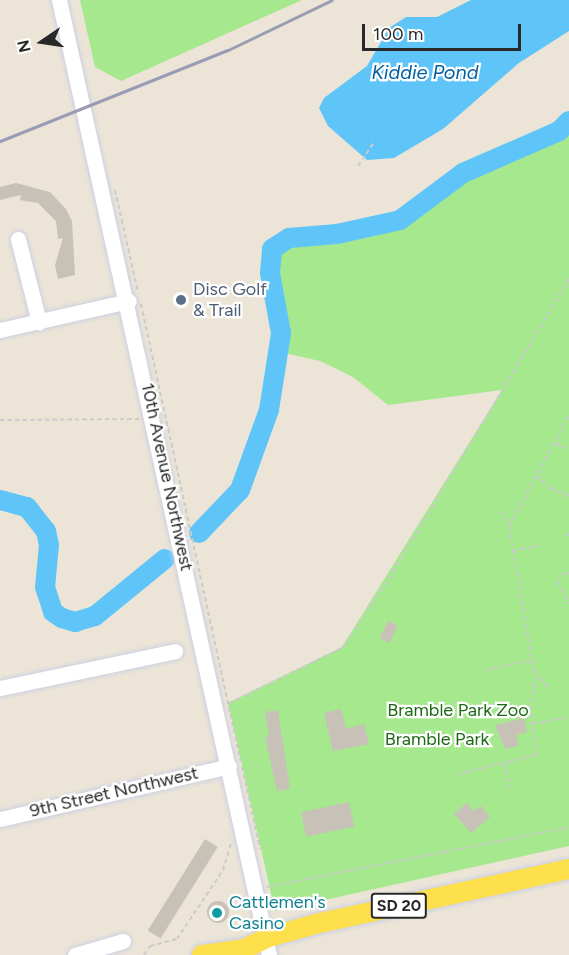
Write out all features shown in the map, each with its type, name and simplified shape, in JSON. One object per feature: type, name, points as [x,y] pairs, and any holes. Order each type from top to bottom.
[{"type":"main road","name":"SD 20","points":[[238,952],[268,947],[569,869]]},
{"type":"main road","points":[[202,955],[238,952]]},
{"type":"street","name":"10th Avenue Northwest","points":[[59,0],[129,302],[160,415],[229,766],[251,837],[268,947]]},
{"type":"street","points":[[18,238],[39,322]]},
{"type":"street","points":[[0,330],[129,302]]},
{"type":"street","points":[[0,688],[175,651]]},
{"type":"street","name":"9th Street Northwest","points":[[0,819],[229,766]]},
{"type":"street","points":[[75,955],[123,941]]},
{"type":"path","points":[[358,166],[373,144]]},
{"type":"path","points":[[228,703],[342,648],[393,572],[569,279]]},
{"type":"path","points":[[142,310],[160,415],[228,703],[251,837],[261,856]]},
{"type":"path","points":[[0,420],[160,415]]},
{"type":"path","points":[[509,526],[556,443],[569,415]]},
{"type":"path","points":[[563,427],[569,427]]},
{"type":"path","points":[[556,443],[568,450]]},
{"type":"path","points":[[537,475],[550,489],[569,496]]},
{"type":"path","points":[[456,774],[537,755],[530,702],[536,678],[509,526],[501,511]]},
{"type":"path","points":[[512,551],[540,544]]},
{"type":"path","points":[[569,573],[561,574],[558,582],[569,603]]},
{"type":"path","points":[[485,670],[532,660]]},
{"type":"path","points":[[536,678],[548,687]]},
{"type":"path","points":[[533,724],[569,717]]},
{"type":"path","points":[[504,763],[510,788]]},
{"type":"path","points":[[265,878],[267,888],[569,827]]},
{"type":"path","points":[[144,955],[150,946],[177,939],[223,870],[230,841],[251,837]]},
{"type":"green space","points":[[80,0],[302,0],[121,81],[95,67]]},
{"type":"green space","name":"Bramble Park","points":[[569,121],[569,846],[275,911],[228,703],[342,647],[502,390],[388,405],[353,377],[320,361],[280,352],[278,304],[270,273],[272,249],[289,238],[337,234],[400,220],[463,173],[559,131]]},
{"type":"water","name":"Kiddie Pond","points":[[471,0],[569,0],[569,31],[519,63],[443,129],[394,158],[367,160],[328,126],[319,108],[324,98],[367,66],[389,28],[406,17],[437,17]]},
{"type":"building","points":[[16,183],[50,192],[66,209],[72,221],[75,275],[58,279],[55,265],[63,238],[58,239],[56,221],[38,203],[20,200],[21,195],[0,200],[0,187]]},
{"type":"building","points":[[388,621],[398,626],[389,643],[379,638]]},
{"type":"building","points":[[341,709],[346,729],[364,724],[369,744],[333,751],[324,713]]},
{"type":"building","points":[[278,710],[290,789],[277,791],[265,737],[269,736],[265,712]]},
{"type":"building","points":[[524,718],[527,732],[516,735],[519,746],[505,749],[495,725]]},
{"type":"building","points":[[349,802],[354,826],[306,837],[301,812]]},
{"type":"building","points":[[467,803],[474,811],[481,806],[490,817],[471,833],[454,814]]},
{"type":"building","points":[[205,839],[218,847],[160,939],[148,931]]},
{"type":"building","name":"Cattlemen's Casino","points":[[218,901],[226,904],[229,912],[226,920],[218,923],[210,920],[207,912],[210,904]]},
{"type":"waterway","points":[[199,533],[240,490],[269,410],[281,333],[270,273],[272,249],[289,238],[337,234],[400,220],[463,173],[559,131],[569,121]]},
{"type":"waterway","points":[[0,500],[27,507],[46,531],[49,545],[45,587],[53,612],[62,618],[75,622],[95,616],[165,559]]},
{"type":"railway","points":[[0,141],[228,50],[332,0]]},
{"type":"place","name":"Disc Golf & Trail","points":[[181,300]]},
{"type":"place","name":"Cattlemen's Casino","points":[[217,913]]},
{"type":"park label","name":"Bramble Park Zoo","points":[[458,710]]}]
